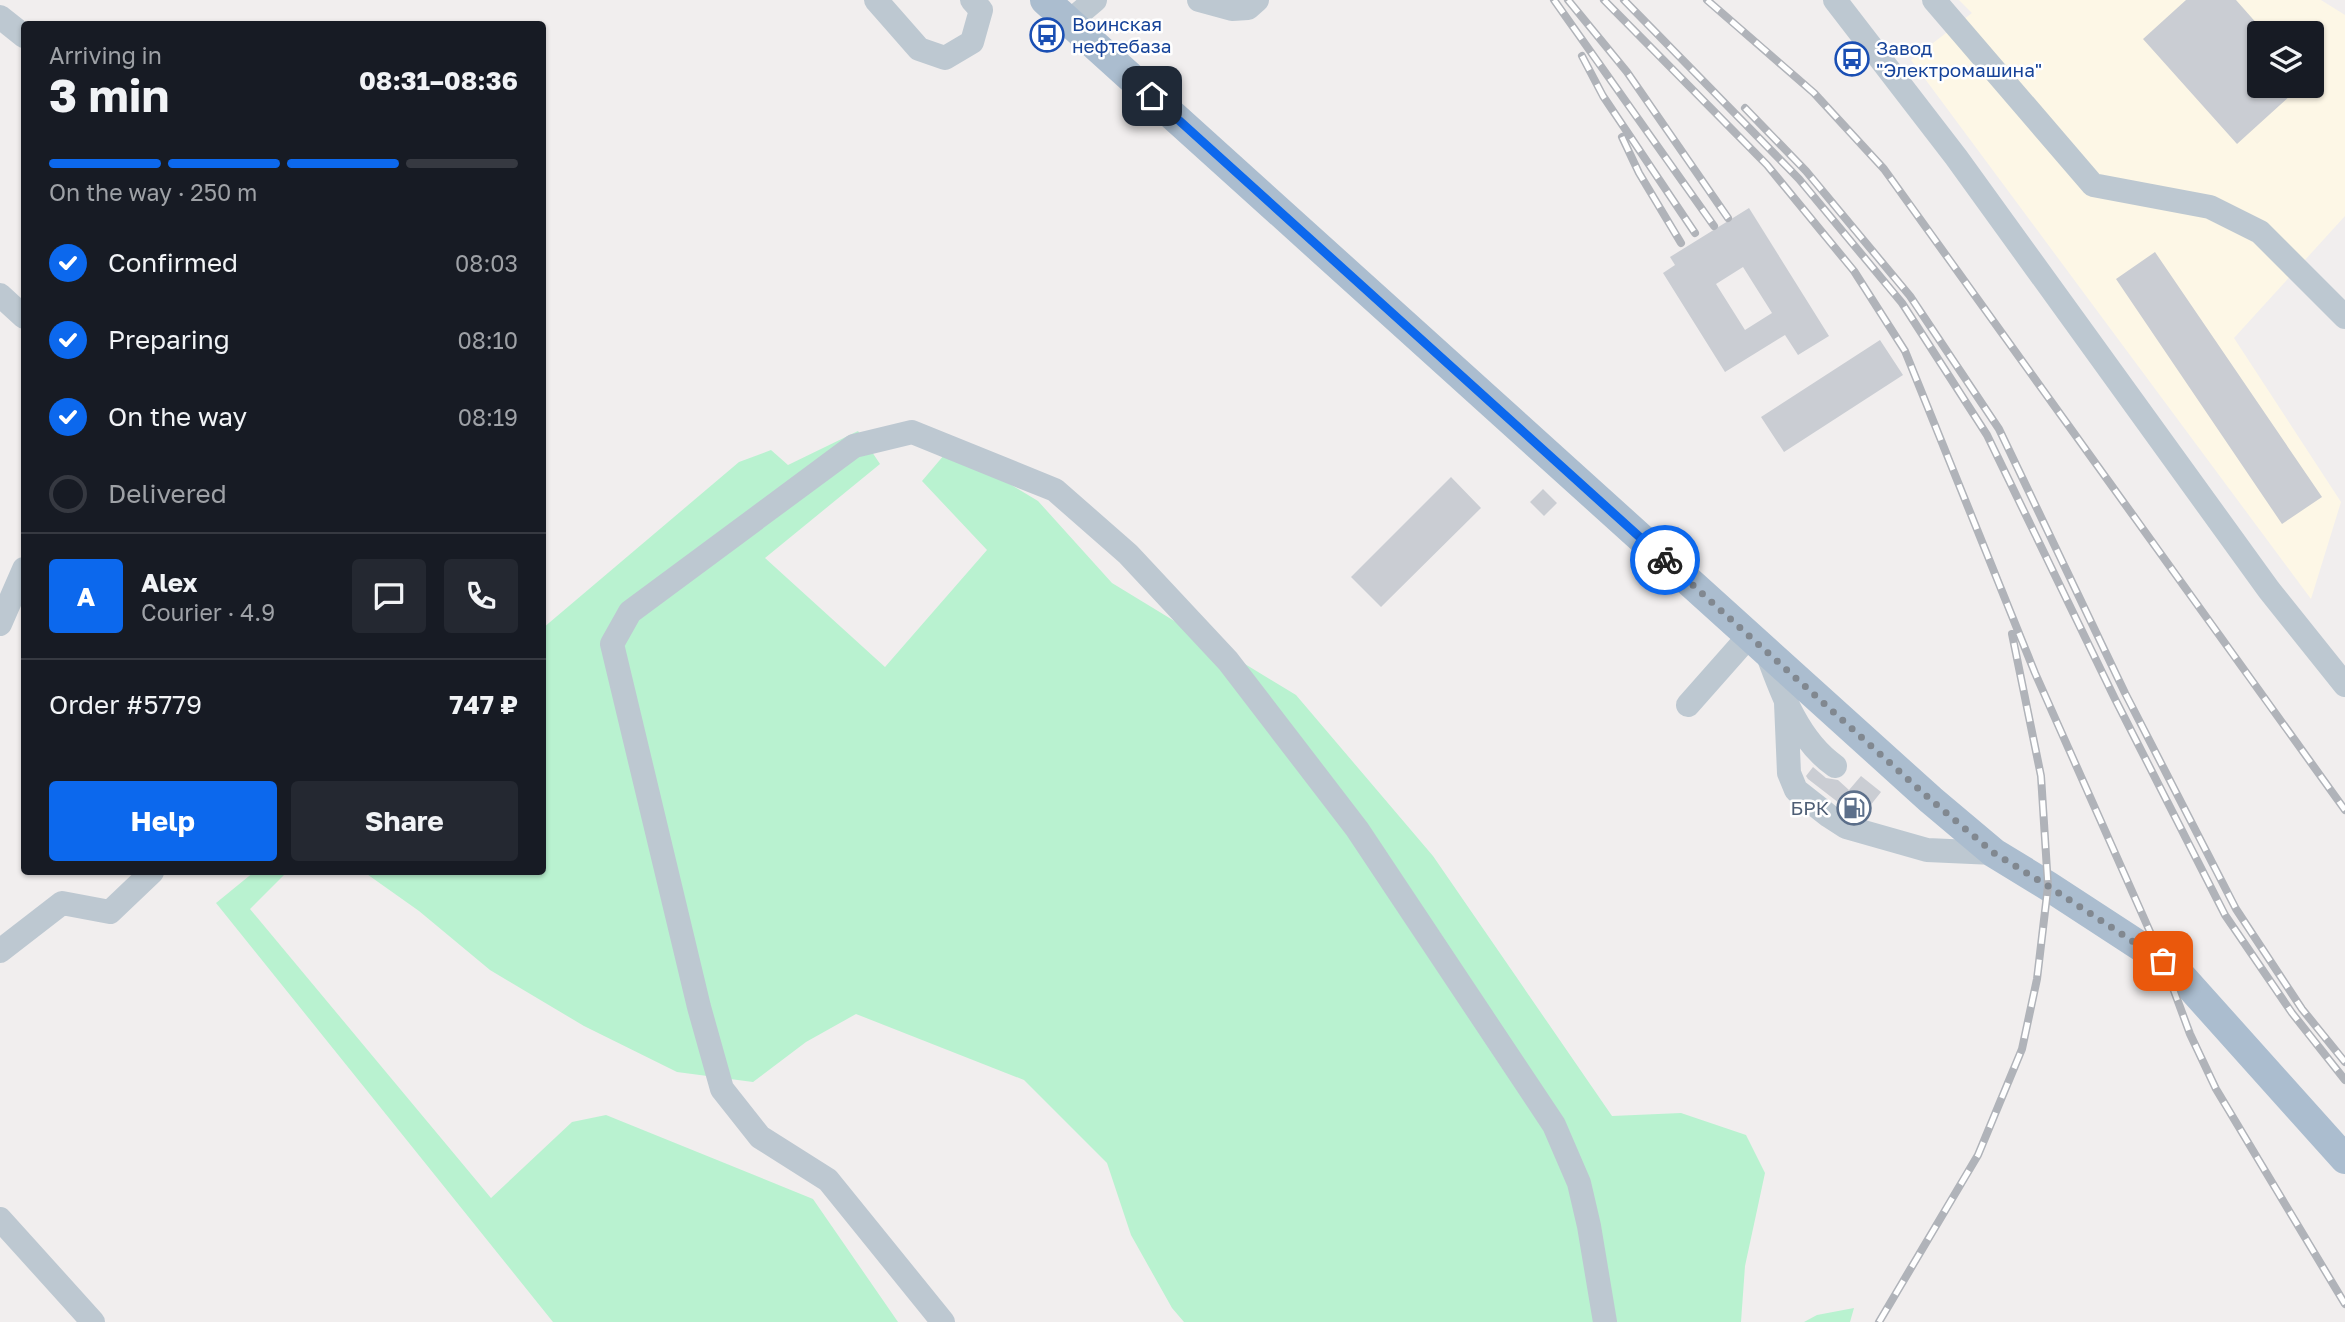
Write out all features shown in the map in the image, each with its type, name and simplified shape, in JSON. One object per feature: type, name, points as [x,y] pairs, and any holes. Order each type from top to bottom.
[{"type":"main road","points":[[1045,0],[1931,800],[1994,853],[2163,961],[2180,975],[2345,1159]]},
{"type":"street","points":[[876,0],[919,49],[945,58],[972,42],[981,10],[972,0]]},
{"type":"street","points":[[1069,22],[1095,0]]},
{"type":"street","points":[[1199,0],[1232,9],[1248,8],[1257,0]]},
{"type":"street","points":[[1835,0],[1956,157],[2269,590],[2345,685]]},
{"type":"street","points":[[1934,0],[2094,185],[2210,207],[2260,232],[2345,317]]},
{"type":"street","points":[[0,295],[21,314]]},
{"type":"street","points":[[943,1322],[828,1180],[760,1137],[722,1089],[699,1007],[612,644],[630,612],[854,446],[912,432],[1055,491],[1128,554],[1228,661],[1357,829],[1554,1125],[1579,1183],[1605,1322]]},
{"type":"street","points":[[0,624],[21,576]]},
{"type":"street","points":[[1688,705],[1758,644],[1786,703],[1810,742],[1821,756],[1835,765]]},
{"type":"street","points":[[1786,703],[1789,773],[1796,790],[1829,816],[1846,827],[1927,850],[1994,853]]},
{"type":"street","points":[[0,951],[62,903],[110,912],[149,875]]},
{"type":"street","points":[[0,1219],[93,1322]]},
{"type":"shaded area","points":[[1959,0],[2321,0],[2345,15],[2345,216],[2234,338],[2341,502],[2311,599],[1911,60],[1972,13]]},
{"type":"green space","points":[[858,431],[880,464],[765,558],[885,667],[987,550],[922,481],[950,448],[1038,501],[1112,583],[1296,695],[1433,856],[1612,1116],[1681,1113],[1746,1135],[1765,1173],[1745,1266],[1741,1322],[1184,1322],[1172,1308],[1131,1235],[1107,1163],[1024,1080],[856,1014],[806,1042],[753,1082],[677,1072],[584,1026],[490,970],[419,911],[368,875],[546,875],[546,625],[739,462],[771,450],[788,465]]},
{"type":"green space","points":[[250,875],[284,875],[250,909],[491,1198],[572,1122],[606,1115],[813,1199],[898,1322],[553,1322],[216,903]]},
{"type":"green space","points":[[1854,1308],[1850,1322],[1804,1322],[1817,1315]]},
{"type":"building","points":[[2186,0],[2236,0],[2255,21],[2247,21],[2247,98],[2288,98],[2237,144],[2143,39]]},
{"type":"building","points":[[1749,208],[1829,336],[1798,355],[1785,335],[1725,372],[1663,273],[1675,265],[1670,257]],"holes":[[[1743,267],[1772,313],[1745,330],[1716,284]]]},
{"type":"building","points":[[2155,252],[2322,497],[2282,524],[2116,279]]},
{"type":"building","points":[[1880,340],[1903,375],[1784,452],[1761,417]]},
{"type":"building","points":[[1451,477],[1481,508],[1381,607],[1351,577]]},
{"type":"building","points":[[1543,489],[1557,503],[1544,516],[1530,502]]},
{"type":"building","points":[[1813,767],[1826,778],[1838,780],[1849,790],[1861,776],[1881,792],[1862,816],[1852,813],[1808,779],[1806,776]]},
{"type":"railway","points":[[1554,0],[1714,226]]},
{"type":"railway","points":[[1568,0],[1627,72],[1728,218]]},
{"type":"railway","points":[[1604,0],[1767,165],[1854,271],[1905,351],[2035,673],[2163,961],[2190,1034],[2216,1089],[2345,1304]]},
{"type":"railway","points":[[1624,0],[1799,179],[1902,303],[1987,435],[2115,699],[2225,915],[2292,1013],[2345,1080]]},
{"type":"railway","points":[[1707,0],[1814,93],[1884,169],[2345,810]]},
{"type":"railway","points":[[1582,56],[1603,96],[1695,233]]},
{"type":"railway","points":[[1745,108],[1806,171],[1910,296],[1999,429],[2125,693],[2236,909],[2302,1009],[2345,1062]]},
{"type":"railway","points":[[1622,137],[1639,173],[1681,243]]},
{"type":"railway","points":[[1879,1322],[1978,1155],[2022,1049],[2037,979],[2048,886],[2041,776],[2012,634]]},
{"type":"way so far","points":[[1665,560],[1931,800],[1994,853],[2163,961]]},
{"type":"place","name":"Воинская нефтебаза","points":[[1047,35]]},
{"type":"place","name":"Завод \"Электромашина\"","points":[[1852,59]]},
{"type":"place","name":"БРК","points":[[1854,808]]},
{"type":"route","points":[[1152,96],[1665,560]]}]
